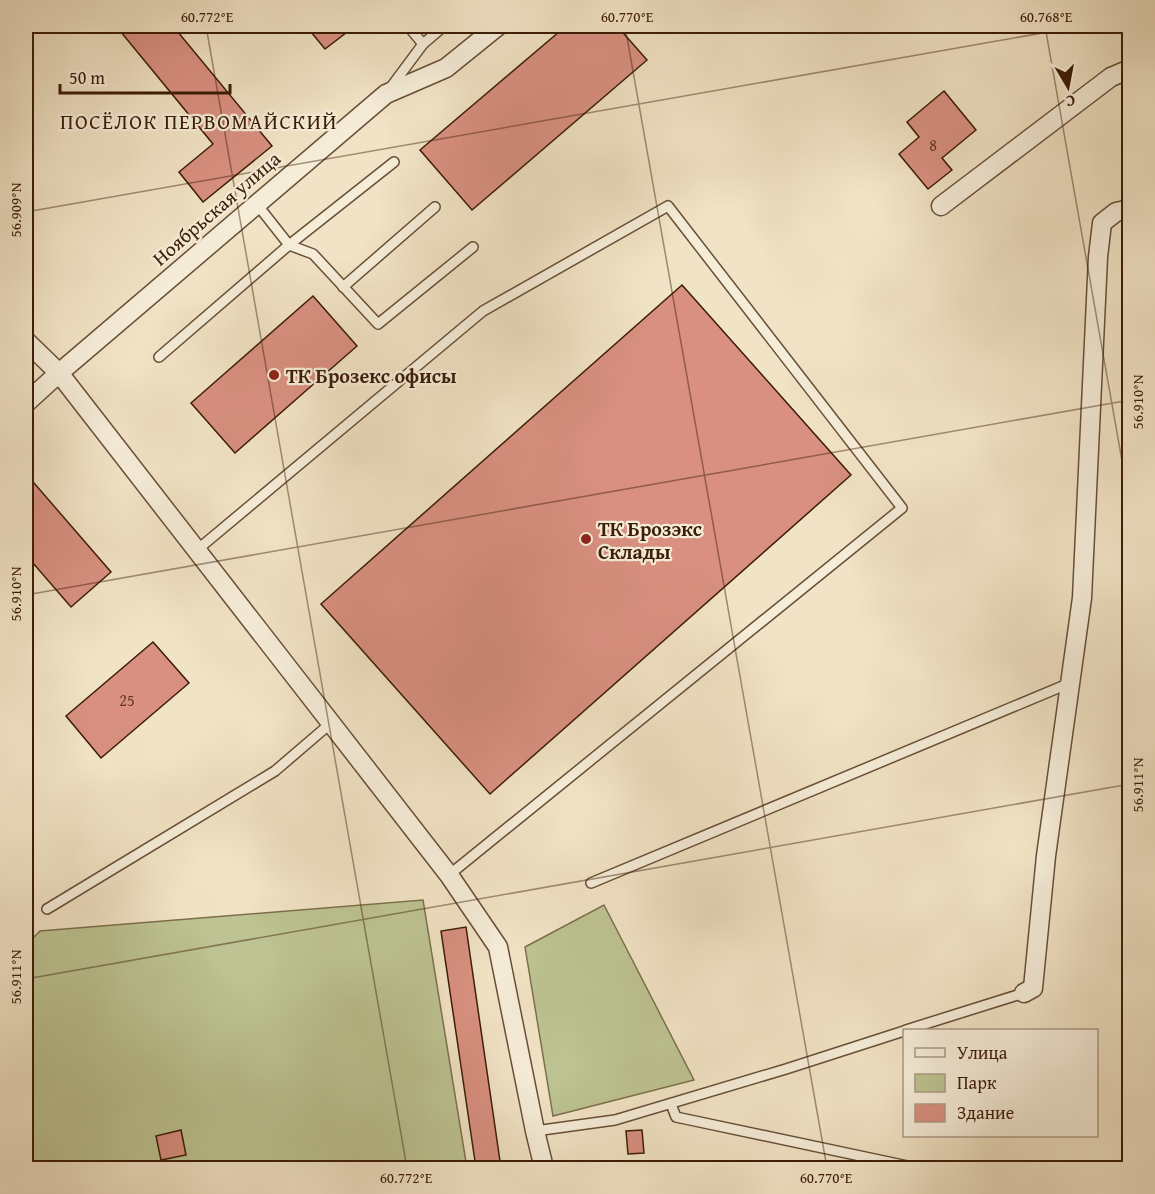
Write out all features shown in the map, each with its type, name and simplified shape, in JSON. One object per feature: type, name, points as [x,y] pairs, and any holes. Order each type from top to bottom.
[{"type":"street","name":"Ноябрьская улица","points":[[26,403],[256,203],[386,94],[446,68],[498,26]]},
{"type":"street","points":[[941,206],[1111,77],[1130,69]]},
{"type":"street","points":[[1024,993],[1033,988],[1046,856],[1082,598],[1098,257],[1102,223],[1116,212],[1130,209]]},
{"type":"street","points":[[26,340],[59,374],[197,550],[449,875],[498,946],[544,1168]]},
{"type":"lane","points":[[408,26],[423,44]]},
{"type":"lane","points":[[386,94],[423,44],[444,26]]},
{"type":"lane","points":[[159,357],[290,245],[394,162]]},
{"type":"lane","points":[[256,203],[290,245],[313,254],[378,324],[473,247]]},
{"type":"lane","points":[[197,550],[483,311],[668,206],[698,243],[902,508],[449,875]]},
{"type":"lane","points":[[343,286],[435,207]]},
{"type":"lane","points":[[591,884],[1070,683]]},
{"type":"lane","points":[[47,909],[275,771],[331,723]]},
{"type":"lane","points":[[911,1029],[1024,993]]},
{"type":"lane","points":[[535,1131],[615,1120],[903,1032]]},
{"type":"lane","points":[[671,1104],[676,1117],[917,1168]]},
{"type":"green space","points":[[423,900],[467,1168],[26,1168],[26,945],[40,931]]},
{"type":"green space","points":[[604,905],[694,1080],[553,1116],[525,947]]},
{"type":"building","points":[[116,26],[173,26],[272,146],[203,202],[179,172],[213,144]]},
{"type":"building","points":[[306,26],[355,26],[325,49]]},
{"type":"building","points":[[566,26],[617,26],[647,60],[472,210],[420,150]]},
{"type":"building","points":[[944,91],[976,130],[942,158],[952,170],[928,189],[899,154],[919,137],[907,122]]},
{"type":"building","name":"ТК Брозэкс Склады","points":[[682,285],[851,475],[490,794],[321,604]]},
{"type":"building","name":"ТК Брозекс офисы","points":[[313,296],[357,346],[235,453],[191,403]]},
{"type":"building","points":[[34,483],[111,572],[71,607],[26,555],[26,491]]},
{"type":"building","points":[[153,642],[189,683],[101,758],[66,716]]},
{"type":"building","points":[[466,927],[501,1168],[476,1168],[441,931]]},
{"type":"building","points":[[181,1130],[186,1155],[161,1160],[156,1136]]},
{"type":"building","points":[[642,1130],[644,1153],[628,1154],[626,1131]]},
{"type":"place","name":"ТК Брозекс офисы","points":[[274,375]]},
{"type":"place","name":"ТК Брозэкс Склады","points":[[586,539]]},
{"type":"district","name":"ПОСЁЛОК ПЕРВОМАЙСКИЙ","points":[[199,121]]}]
